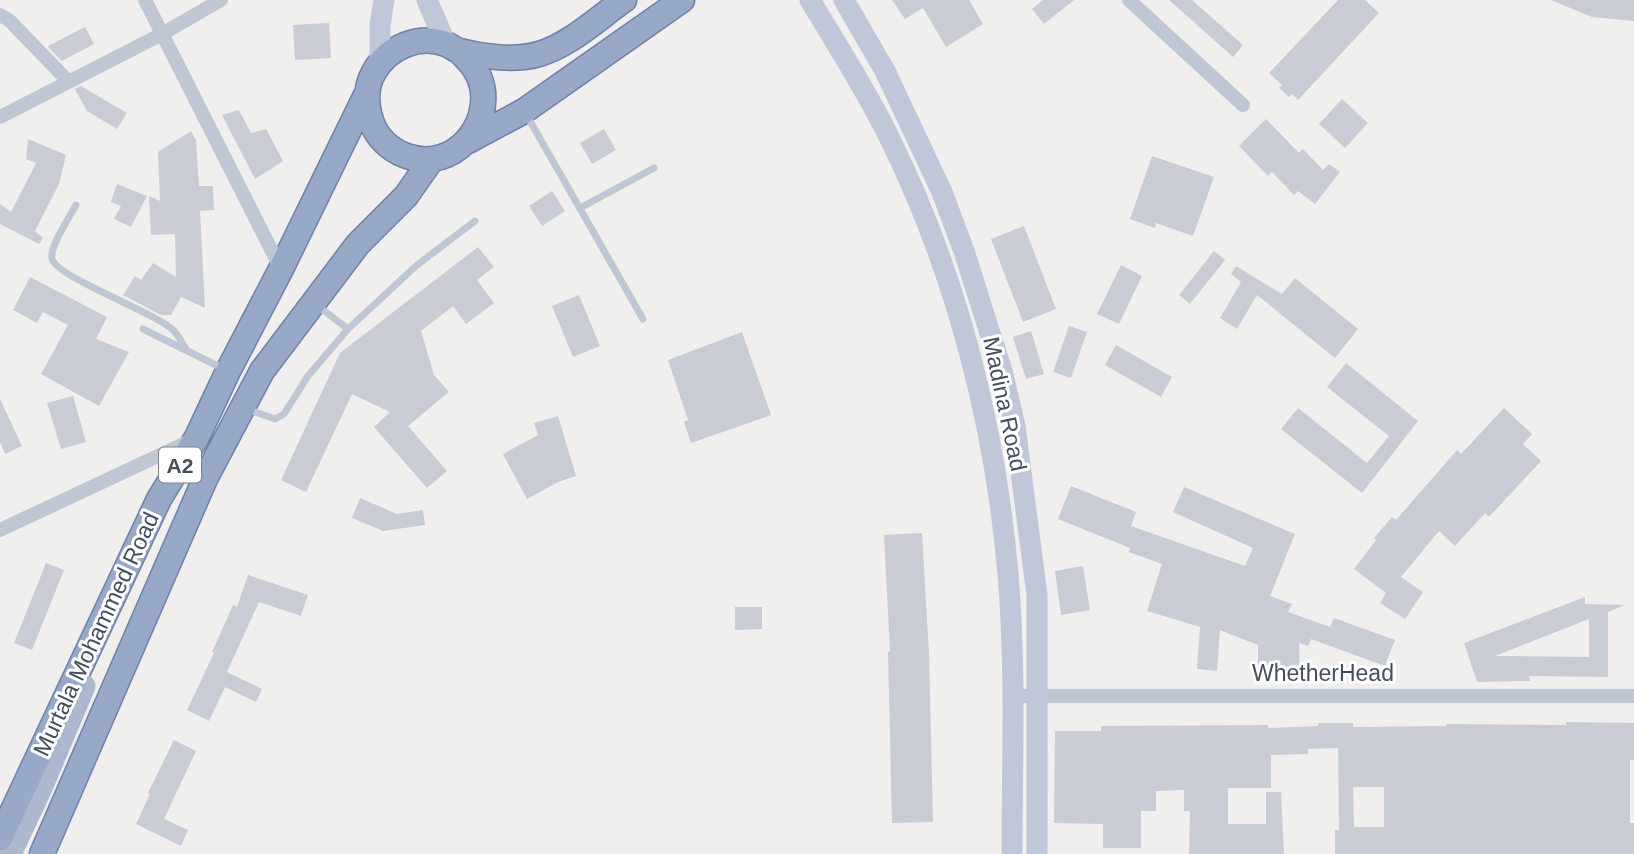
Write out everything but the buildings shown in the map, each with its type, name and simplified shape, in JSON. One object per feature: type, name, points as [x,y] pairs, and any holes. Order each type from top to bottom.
[{"type":"highway","points":[[380,62],[393,50],[410,42],[428,40],[498,57],[539,54],[558,46],[624,0]]},
{"type":"highway","name":"A2","points":[[432,159],[451,153],[524,111],[682,0]]},
{"type":"highway","points":[[453,48],[474,65],[482,84],[484,104],[479,124],[468,141]]},
{"type":"highway","name":"A2","points":[[366,95],[372,75],[380,62]]},
{"type":"highway","points":[[366,95],[369,116],[377,134],[392,149],[411,158],[432,159]]},
{"type":"highway","name":"Murtala Mohammed Road","points":[[0,838],[159,499],[197,437],[228,371],[282,270],[366,95]]},
{"type":"highway","name":"Murtala Mohammed Road","points":[[42,854],[205,479],[262,372],[358,244],[406,196],[432,159]]},
{"type":"main road","points":[[380,62],[380,25],[384,0]]},
{"type":"main road","points":[[427,0],[453,48]]},
{"type":"main road","name":"Madina Road","points":[[810,0],[890,138],[912,188],[949,288],[975,375],[1000,505],[1008,574],[1013,696],[1012,854]]},
{"type":"main road","name":"Madina Road","points":[[844,0],[885,71],[942,192],[1003,372],[1015,426],[1037,595],[1037,854]]},
{"type":"main road","points":[[30,854],[85,706],[105,616]]},
{"type":"main road","points":[[10,854],[41,788],[85,706],[141,626]]},
{"type":"street","points":[[145,0],[282,270]]},
{"type":"street","points":[[0,117],[162,34],[221,0]]},
{"type":"street","points":[[1129,0],[1243,105]]},
{"type":"street","points":[[0,15],[18,29],[68,82]]},
{"type":"street","points":[[0,530],[197,437]]},
{"type":"street","name":"WhetherHead","points":[[1013,696],[1634,696]]},
{"type":"lane","points":[[524,111],[643,319]]},
{"type":"lane","points":[[580,208],[654,168]]},
{"type":"lane","points":[[76,205],[52,250],[55,266],[174,330],[186,349]]},
{"type":"lane","points":[[243,407],[275,419],[284,414],[308,376],[348,329],[417,265],[475,221]]},
{"type":"lane","points":[[313,302],[348,329]]},
{"type":"lane","points":[[143,329],[228,371]]}]
